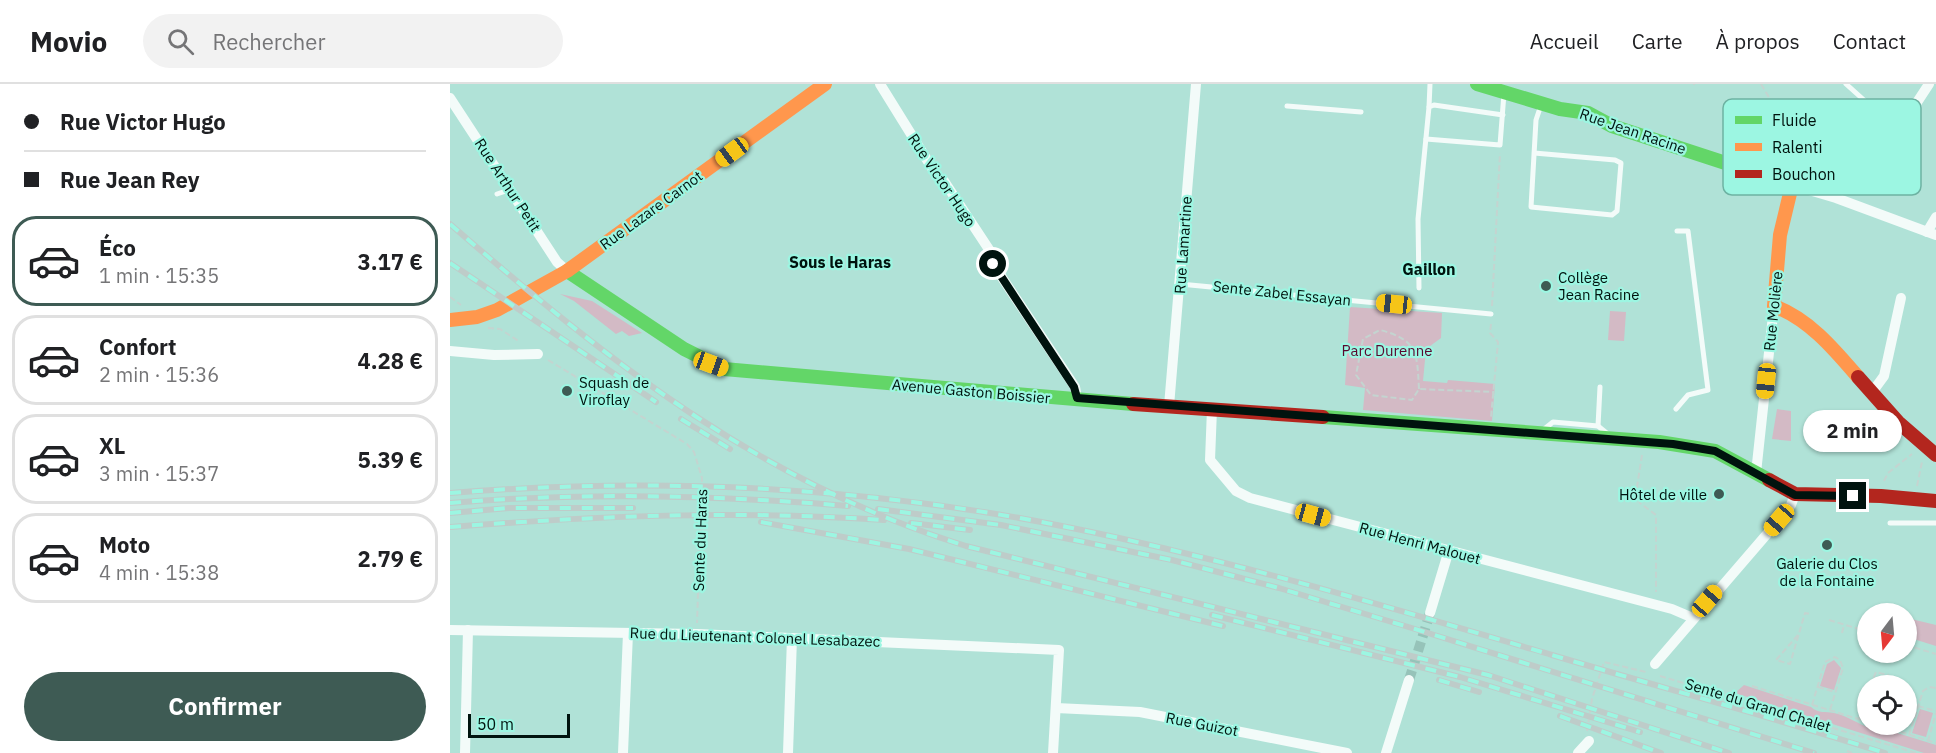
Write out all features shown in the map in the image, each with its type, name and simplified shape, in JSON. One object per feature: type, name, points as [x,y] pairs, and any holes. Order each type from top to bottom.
[{"type":"street","name":"Rue Lazare Carnot","points":[[477,317],[497,310],[567,271],[825,84]]},
{"type":"street","name":"Rue Victor Hugo","points":[[880,84],[937,176],[944,182],[990,251],[993,264],[1074,387],[1077,398]]},
{"type":"street","name":"Rue Lamartine","points":[[1169,406],[1196,84]]},
{"type":"street","name":"Rue Jean Racine","points":[[1477,84],[1603,119],[1612,126],[1723,161]]},
{"type":"street","points":[[1919,99],[1929,84]]},
{"type":"street","name":"Rue Arthur Petit","points":[[450,98],[512,189],[557,262],[567,271]]},
{"type":"street","name":"Rue Molière","points":[[1756,473],[1780,235],[1790,195]]},
{"type":"street","name":"Rue Jean Racine","points":[[1828,195],[1931,233]]},
{"type":"street","points":[[1931,233],[1936,217]]},
{"type":"street","name":"Avenue Gaston Boissier","points":[[567,271],[697,357],[724,369],[1169,406],[1612,438],[1715,451],[1795,495]]},
{"type":"street","points":[[1873,392],[1884,376],[1901,298]]},
{"type":"street","points":[[1774,306],[1783,308],[1806,325],[1873,392],[1898,422],[1936,455]]},
{"type":"street","points":[[450,320],[477,317]]},
{"type":"street","points":[[450,351],[495,355],[538,354]]},
{"type":"street","name":"Rue Henri Malouet","points":[[1212,409],[1210,460],[1236,491],[1250,498],[1672,609],[1693,618]]},
{"type":"street","points":[[1655,664],[1783,514],[1795,495],[1874,496],[1936,501]]},
{"type":"street","points":[[1430,613],[1449,550]]},
{"type":"street","name":"Rue du Lieutenant Colonel Lesabazec","points":[[450,630],[697,634],[1059,650],[1056,708]]},
{"type":"street","points":[[465,753],[468,630]]},
{"type":"street","points":[[623,753],[628,633]]},
{"type":"street","points":[[788,753],[792,638]]},
{"type":"street","points":[[1386,753],[1409,680]]},
{"type":"street","points":[[1053,753],[1056,708]]},
{"type":"street","name":"Rue Guizot","points":[[1056,708],[1140,712],[1347,753]]},
{"type":"street","points":[[1578,753],[1588,738]]},
{"type":"lane","points":[[1419,288],[1418,219],[1430,84]]},
{"type":"lane","points":[[1846,84],[1863,99]]},
{"type":"lane","points":[[1426,139],[1500,146],[1503,115],[1501,89]]},
{"type":"lane","points":[[1534,153],[1615,160],[1621,163],[1617,211],[1612,215],[1533,210],[1531,207],[1534,153],[1536,120],[1542,103]]},
{"type":"lane","points":[[1429,107],[1434,105],[1503,115]]},
{"type":"lane","points":[[1287,106],[1361,112]]},
{"type":"lane","points":[[496,194],[512,189]]},
{"type":"lane","points":[[1676,410],[1688,395],[1708,390],[1688,231],[1677,231]]},
{"type":"lane","name":"Sente Zabel Essayan","points":[[1180,284],[1491,314]]},
{"type":"lane","points":[[1598,426],[1600,387]]},
{"type":"lane","points":[[1539,432],[1553,422],[1598,426],[1612,438]]},
{"type":"lane","points":[[1890,523],[1920,525],[1936,523]]},
{"type":"path","points":[[1761,84],[1770,99]]},
{"type":"path","points":[[1847,99],[1853,90]]},
{"type":"path","points":[[1490,429],[1498,342],[1490,333],[1500,146]]},
{"type":"path","name":"Sente du Haras","points":[[477,317],[488,328],[500,329],[687,444],[694,452],[702,478],[697,634]]},
{"type":"path","points":[[1380,330],[1399,335],[1408,342],[1417,354],[1419,388],[1412,400],[1371,395],[1356,375],[1363,339],[1380,330]]},
{"type":"path","points":[[1419,388],[1494,392]]},
{"type":"path","points":[[1629,440],[1642,452],[1636,494],[1640,504],[1656,515],[1655,591],[1671,602],[1672,609]]},
{"type":"path","points":[[1874,496],[1888,473],[1924,444]]},
{"type":"path","points":[[1915,499],[1924,444]]},
{"type":"path","points":[[1798,635],[1776,660],[1790,664],[1805,613],[1810,614]]},
{"type":"path","points":[[1829,620],[1857,628]]},
{"type":"path","points":[[1842,633],[1845,625]]},
{"type":"path","points":[[1917,648],[1936,654]]},
{"type":"path","points":[[1812,705],[1825,662],[1835,657],[1836,653]]},
{"type":"path","points":[[1830,710],[1843,668],[1840,660],[1835,657]]},
{"type":"path","name":"Sente du Grand Chalet","points":[[1588,738],[1592,699],[1604,662],[1729,695],[1917,753]]},
{"type":"path","points":[[1875,675],[1876,672],[1883,670],[1887,675]]},
{"type":"path","points":[[1917,709],[1923,691],[1934,688],[1934,684]]},
{"type":"path","points":[[1752,686],[1857,718]]},
{"type":"path","points":[[1817,687],[1835,692]]},
{"type":"path","points":[[1918,706],[1936,712],[1928,741]]},
{"type":"path","points":[[1909,735],[1936,743]]},
{"type":"path","points":[[1847,752],[1852,753]]},
{"type":"green space","points":[[560,294],[592,301],[642,333],[629,336],[622,331],[616,334],[574,301]]},
{"type":"green space","name":"Parc Durenne","points":[[1350,307],[1442,313],[1441,338],[1426,349],[1423,381],[1447,383],[1448,380],[1495,384],[1492,421],[1363,410],[1365,388],[1345,385]]},
{"type":"green space","points":[[1610,311],[1626,312],[1624,341],[1608,340]]},
{"type":"green space","points":[[1777,409],[1791,411],[1791,441],[1772,439]]},
{"type":"green space","points":[[1917,620],[1936,625],[1936,646],[1917,640]]},
{"type":"green space","points":[[1834,660],[1841,668],[1834,690],[1820,686],[1827,664]]},
{"type":"green space","points":[[1744,685],[1817,711],[1839,714],[1857,722],[1857,732],[1735,693]]},
{"type":"green space","points":[[1920,709],[1933,713],[1926,737],[1917,734],[1917,718]]},
{"type":"green space","points":[[1867,735],[1904,735],[1936,745],[1936,753],[1924,753]]},
{"type":"tunnel","points":[[1409,680],[1430,613]]},
{"type":"railway","points":[[450,224],[569,324],[629,370],[691,413],[755,453],[821,489],[891,520],[966,546],[1488,675],[1729,753]]},
{"type":"railway","points":[[450,263],[656,402]]},
{"type":"railway","points":[[681,419],[730,449]]},
{"type":"railway","points":[[450,493],[527,488],[682,486],[837,494],[991,513],[1128,540],[1311,586],[1761,715],[1885,753]]},
{"type":"railway","points":[[450,503],[550,497],[649,496],[749,499],[848,506]]},
{"type":"railway","points":[[450,513],[509,508],[633,508]]},
{"type":"railway","points":[[878,509],[1001,525],[1172,560],[1279,588],[1814,753]]},
{"type":"railway","points":[[450,527],[558,520],[721,515],[884,520]]},
{"type":"railway","points":[[761,522],[909,549],[1223,626]]},
{"type":"railway","points":[[911,523],[970,530]]},
{"type":"railway","points":[[1212,615],[1460,677],[1640,732]]},
{"type":"railway","points":[[1439,680],[1479,692]]},
{"type":"railway","points":[[1560,716],[1661,753]]},
{"type":"traffic: fast","points":[[1477,84],[1560,109],[1588,113],[1612,126],[1723,162]]},
{"type":"traffic: fast","points":[[567,271],[684,349],[724,369],[1133,404]]},
{"type":"traffic: fast","points":[[1323,417],[1659,442],[1715,451],[1769,480]]},
{"type":"traffic: slow","points":[[450,320],[477,317],[497,310],[567,271],[825,84]]},
{"type":"traffic: slow","points":[[1790,195],[1780,235],[1774,306],[1810,327],[1858,377]]},
{"type":"traffic: jam","points":[[1858,377],[1898,422],[1936,455]]},
{"type":"traffic: jam","points":[[1133,404],[1323,417]]},
{"type":"traffic: jam","points":[[1769,480],[1795,494],[1881,496],[1936,501]]},
{"type":"place","name":"Collège Jean Racine","points":[[1546,286]]},
{"type":"place","name":"Squash de Viroflay","points":[[567,391]]},
{"type":"place","name":"Hôtel de ville","points":[[1719,494]]},
{"type":"place","name":"Galerie du Clos de la Fontaine","points":[[1827,545]]},
{"type":"district","name":"Sous le Haras","points":[[840,262]]},
{"type":"district","name":"Gaillon","points":[[1429,269]]},
{"type":"route","points":[[993,264],[1074,387],[1077,398],[1673,444],[1715,451],[1795,495],[1853,496]]}]
